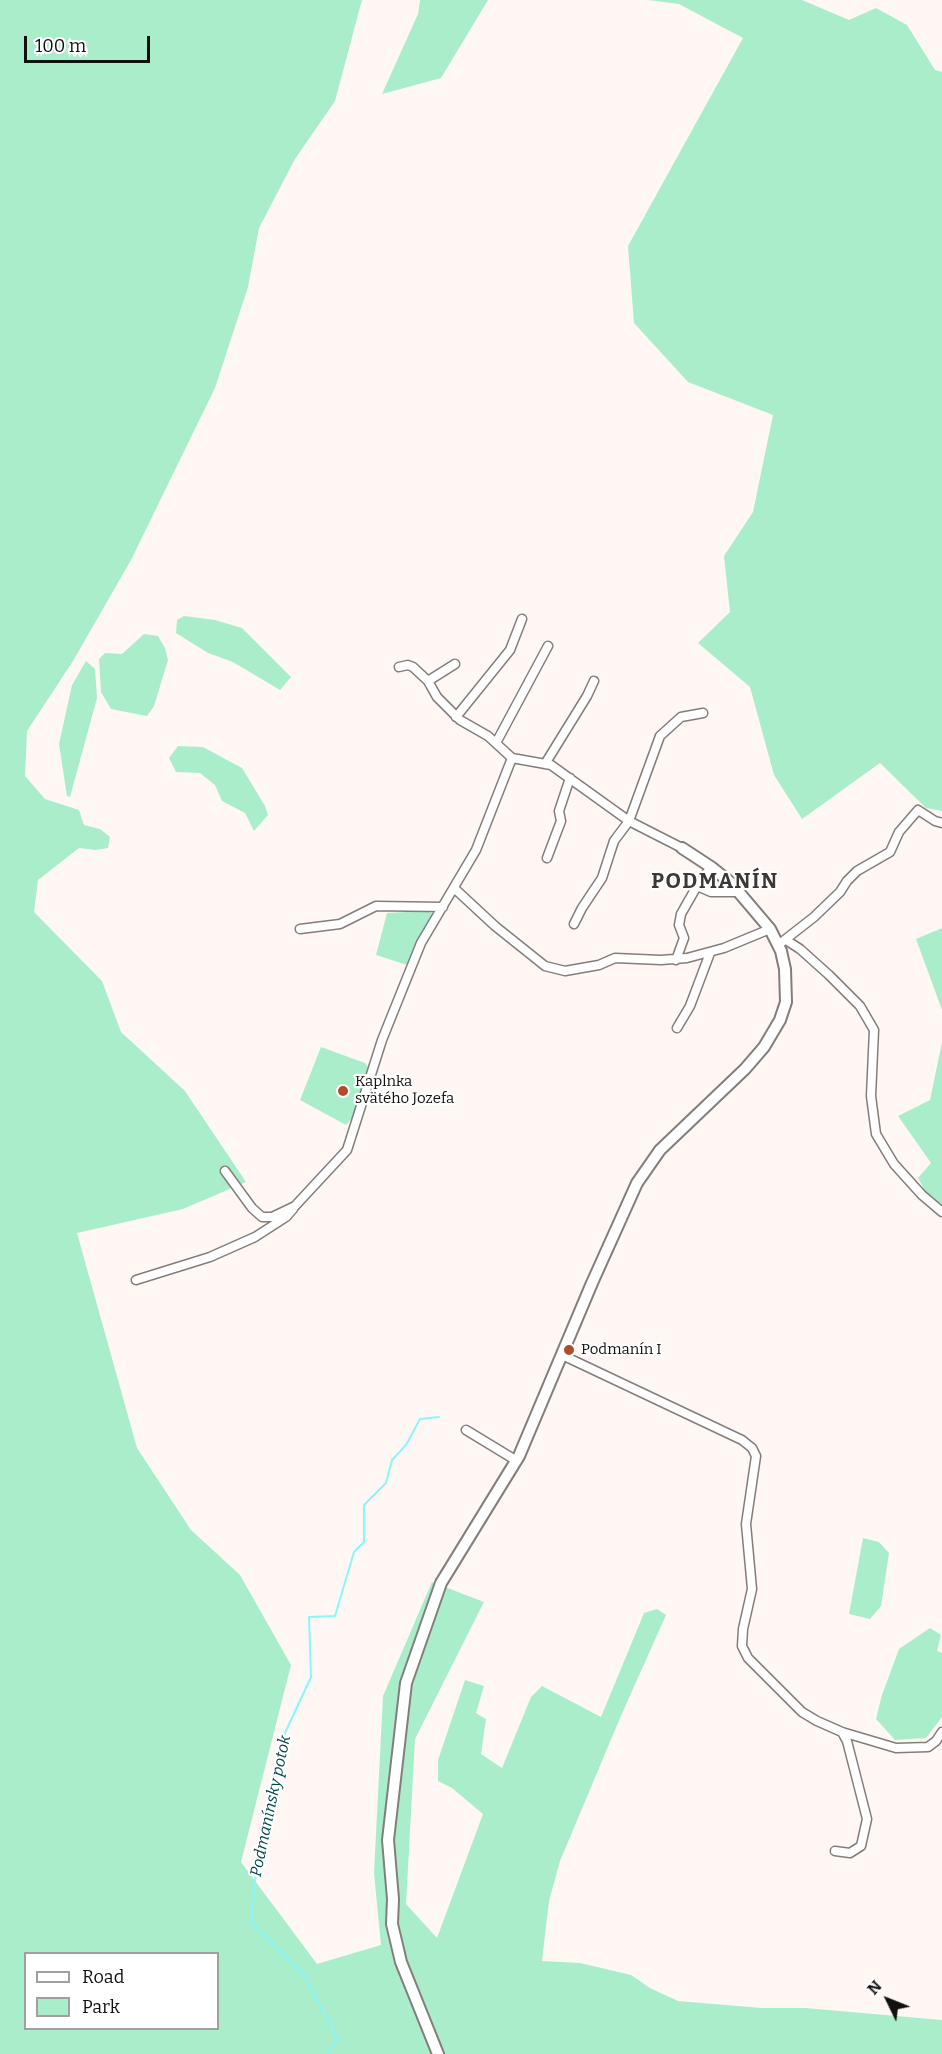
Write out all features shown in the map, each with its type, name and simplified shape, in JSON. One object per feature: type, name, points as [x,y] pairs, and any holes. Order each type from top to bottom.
[{"type":"street","points":[[456,717],[510,650],[522,619]]},
{"type":"street","points":[[496,743],[548,646]]},
{"type":"street","points":[[428,681],[455,664]]},
{"type":"street","points":[[399,667],[408,665],[428,681],[437,697],[456,717],[488,736],[512,758],[551,765],[629,821],[682,848],[711,867],[740,892],[782,942],[829,975],[860,1006],[874,1030],[871,1096],[876,1134],[894,1164],[922,1195],[942,1212]]},
{"type":"street","points":[[545,764],[594,681]]},
{"type":"street","points":[[574,924],[602,878],[614,841],[629,821],[660,736],[681,717],[703,714]]},
{"type":"street","points":[[136,1280],[210,1257],[255,1237],[286,1217],[347,1150],[382,1040],[421,943],[476,850],[512,758]]},
{"type":"street","points":[[548,858],[561,821],[559,811],[566,796],[570,778]]},
{"type":"street","points":[[782,942],[840,892],[857,871],[891,852],[899,832],[918,810],[942,823]]},
{"type":"street","points":[[676,960],[684,938],[679,925],[681,914],[711,867]]},
{"type":"street","points":[[697,886],[711,892],[740,892]]},
{"type":"street","points":[[454,888],[495,926],[545,966],[565,971],[599,965],[615,958],[676,960],[710,953],[770,929]]},
{"type":"street","points":[[300,928],[340,924],[376,906],[443,907]]},
{"type":"street","points":[[438,2054],[401,1962],[392,1924],[393,1899],[388,1840],[406,1683],[441,1583],[516,1461],[612,1236],[645,1170],[669,1141],[756,1058],[773,1034],[780,1020],[787,991],[782,942]]},
{"type":"street","points":[[677,1028],[690,1006],[710,953]]},
{"type":"street","points":[[225,1171],[252,1208],[262,1217],[273,1217],[295,1206]]},
{"type":"street","points":[[562,1355],[742,1440],[752,1448],[756,1456],[746,1524],[752,1589],[743,1629],[742,1646],[748,1658],[802,1712],[842,1732],[897,1748],[939,1743],[942,1732]]},
{"type":"street","points":[[466,1430],[516,1461]]},
{"type":"street","points":[[835,1851],[850,1853],[861,1846],[867,1819],[847,1741],[842,1732]]},
{"type":"green space","points":[[0,0],[362,0],[335,101],[295,159],[259,228],[248,287],[215,388],[131,560],[73,661],[27,731],[25,776],[45,799],[79,810],[84,825],[100,829],[110,837],[108,848],[95,850],[79,848],[38,880],[34,912],[102,981],[121,1032],[185,1091],[246,1182],[183,1209],[77,1233],[137,1448],[191,1530],[240,1575],[291,1665],[241,1862],[317,1964],[381,1945],[374,1873],[383,1696],[432,1582],[484,1602],[415,1739],[406,1904],[437,1938],[483,1814],[452,1788],[438,1781],[438,1760],[465,1680],[484,1686],[476,1713],[486,1719],[481,1754],[502,1768],[531,1697],[542,1686],[601,1717],[644,1613],[657,1609],[666,1615],[560,1861],[549,1901],[542,1961],[580,1963],[631,1975],[650,1988],[678,2001],[762,2008],[805,2008],[942,2020],[942,2054],[0,2054]]},
{"type":"green space","points":[[420,0],[488,0],[441,78],[382,94],[418,14]]},
{"type":"green space","points":[[648,0],[802,0],[849,20],[876,8],[907,25],[935,70],[942,72],[942,811],[926,808],[880,763],[802,819],[774,775],[750,687],[698,643],[730,612],[724,556],[753,512],[773,415],[688,382],[634,323],[628,246],[743,38],[679,4]]},
{"type":"green space","points":[[184,616],[215,620],[242,628],[291,677],[280,690],[233,662],[208,653],[176,633],[177,620]]},
{"type":"green space","points":[[144,634],[158,636],[165,648],[168,660],[154,706],[147,716],[111,709],[101,692],[99,659],[105,653],[122,654]]},
{"type":"green space","points":[[86,661],[95,669],[97,698],[70,797],[67,796],[59,744],[72,685]]},
{"type":"green space","points":[[178,746],[203,747],[242,768],[268,815],[254,831],[245,813],[222,801],[215,785],[200,773],[176,772],[169,758]]},
{"type":"green space","points":[[427,911],[433,914],[420,935],[407,965],[376,955],[387,913]]},
{"type":"green space","points":[[942,928],[942,1010],[916,939]]},
{"type":"green space","points":[[942,1042],[942,1205],[928,1196],[918,1178],[931,1163],[898,1116],[930,1100]]},
{"type":"green space","points":[[321,1047],[365,1063],[369,1068],[352,1118],[346,1125],[300,1100]]},
{"type":"green space","points":[[863,1538],[879,1542],[889,1553],[881,1606],[870,1619],[849,1614]]},
{"type":"green space","points":[[930,1628],[941,1635],[937,1651],[942,1653],[942,1717],[926,1738],[895,1740],[876,1719],[882,1695],[899,1649]]},
{"type":"waterway","name":"Podmanínsky potok","points":[[328,2054],[337,2038],[305,1976],[251,1922],[257,1862],[285,1733],[311,1677],[309,1617],[335,1616],[354,1552],[364,1542],[364,1505],[386,1483],[392,1460],[406,1445],[420,1419],[439,1417]]},
{"type":"place","name":"Kaplnka svätého Jozefa","points":[[343,1091]]},
{"type":"place","name":"Podmanín I","points":[[569,1350]]},
{"type":"district","name":"PODMANÍN","points":[[715,882]]}]
